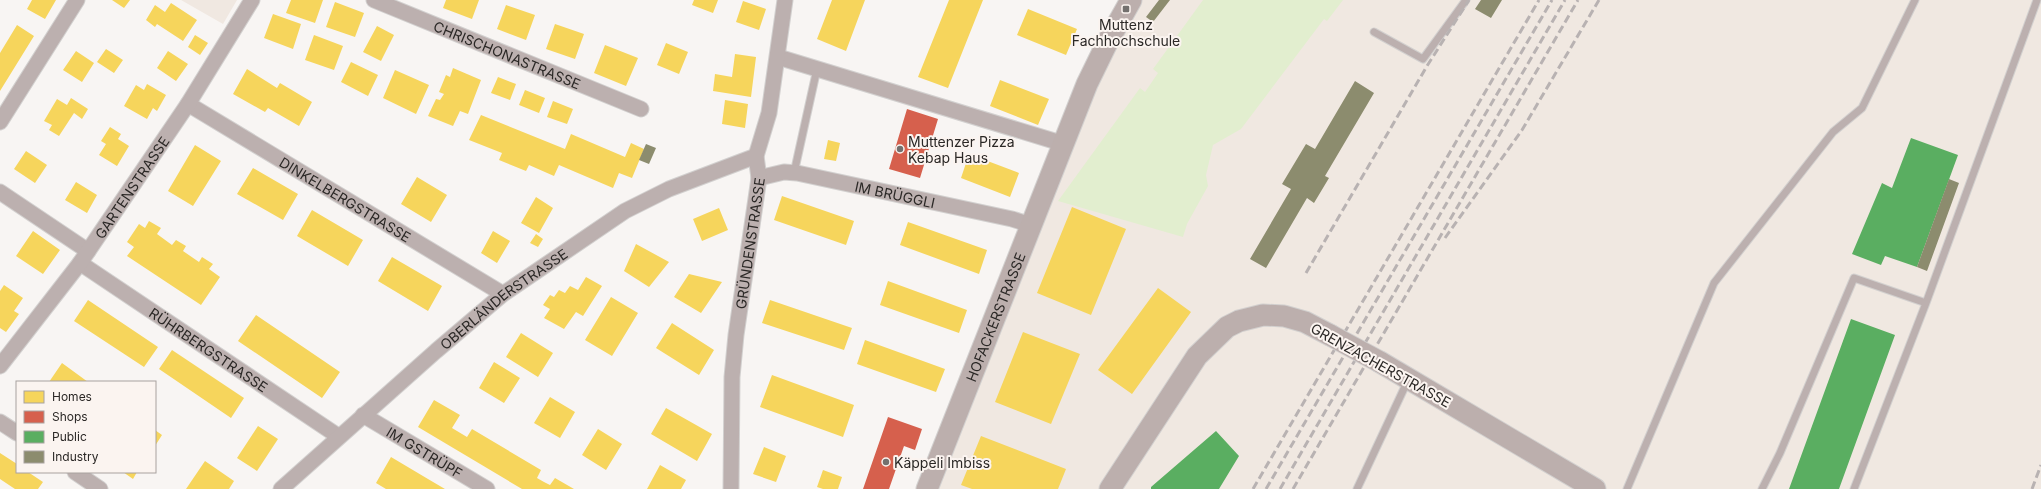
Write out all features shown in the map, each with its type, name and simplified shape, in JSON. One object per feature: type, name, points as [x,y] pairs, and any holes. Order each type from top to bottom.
[{"type":"street","points":[[0,122],[76,0]]},
{"type":"street","name":"GARTENSTRASSE","points":[[0,366],[84,257],[188,104],[252,0]]},
{"type":"street","name":"CHRISCHONASTRASSE","points":[[374,0],[641,109]]},
{"type":"street","name":"GRÜNDENSTRASSE","points":[[731,489],[731,430],[735,349],[745,268],[759,178],[756,156],[769,113],[785,0]]},
{"type":"street","name":"HOFACKERSTRASSE","points":[[928,489],[944,442],[1087,84],[1111,35],[1132,0]]},
{"type":"street","points":[[778,57],[1064,144]]},
{"type":"street","name":"DINKELBERGSTRASSE","points":[[188,104],[504,294]]},
{"type":"street","name":"OBERLÄNDERSTRASSE","points":[[281,489],[338,436],[504,294],[625,211],[669,189],[756,156]]},
{"type":"street","name":"IM BRÜGGLI","points":[[759,178],[784,172],[794,173],[1012,219],[1031,225]]},
{"type":"street","name":"RÜHRBERGSTRASSE","points":[[0,192],[84,257],[338,436]]},
{"type":"street","name":"GRENZACHERSTRASSE","points":[[1110,489],[1197,356],[1228,327],[1239,321],[1263,315],[1284,316],[1305,322],[1330,335],[1380,362],[1408,380],[1431,392],[1595,489]]},
{"type":"street","name":"IM GSTRÜPF","points":[[363,415],[487,489]]},
{"type":"street","points":[[0,422],[16,432]]},
{"type":"street","points":[[76,473],[100,489]]},
{"type":"lane","points":[[1374,32],[1423,59],[1466,0]]},
{"type":"lane","points":[[1627,489],[1714,283],[1833,132],[1862,108],[1915,0]]},
{"type":"lane","points":[[1854,489],[1926,303],[2037,0]]},
{"type":"lane","points":[[794,173],[817,68]]},
{"type":"lane","points":[[1762,489],[1780,453],[1854,278],[1926,303]]},
{"type":"lane","points":[[1357,489],[1408,380]]},
{"type":"shaded area","points":[[181,0],[237,0],[223,24]]},
{"type":"shaded area","points":[[1131,0],[2041,0],[2041,489],[927,489]]},
{"type":"green space","points":[[1203,0],[1343,0],[1327,21],[1324,19],[1241,129],[1213,145],[1206,175],[1208,186],[1187,224],[1183,237],[1058,201],[1140,88],[1145,92],[1158,73],[1153,69]]},
{"type":"building: Homes","points":[[32,0],[56,0],[45,19],[27,9]]},
{"type":"building: Homes","points":[[112,0],[130,0],[124,8]]},
{"type":"building: Homes","points":[[291,0],[323,0],[315,23],[286,13]]},
{"type":"building: Homes","points":[[446,0],[479,0],[472,19],[443,8]]},
{"type":"building: Homes","points":[[694,0],[718,0],[713,13],[692,5]]},
{"type":"building: Homes","points":[[832,0],[865,0],[846,51],[817,39]]},
{"type":"building: Homes","points":[[949,0],[983,0],[948,88],[918,77]]},
{"type":"building: Homes","points":[[743,1],[766,9],[759,30],[736,22]]},
{"type":"building: Homes","points":[[335,2],[364,13],[355,37],[326,27]]},
{"type":"building: Homes","points":[[171,3],[197,20],[183,41],[157,24],[155,27],[146,20],[155,5],[165,12]]},
{"type":"building: Homes","points":[[506,5],[535,15],[526,40],[497,29]]},
{"type":"building: Homes","points":[[1028,9],[1077,29],[1066,55],[1017,35]]},
{"type":"building: Homes","points":[[273,14],[301,24],[293,49],[264,38]]},
{"type":"building: Homes","points":[[555,24],[584,34],[575,59],[546,49]]},
{"type":"building: Homes","points":[[17,25],[34,36],[0,91],[0,53]]},
{"type":"building: Homes","points":[[377,26],[394,35],[381,61],[363,52]]},
{"type":"building: Homes","points":[[195,35],[208,43],[200,55],[188,47]]},
{"type":"building: Homes","points":[[314,35],[343,46],[334,70],[305,60]]},
{"type":"building: Homes","points":[[666,43],[688,52],[679,74],[657,65]]},
{"type":"building: Homes","points":[[605,45],[638,58],[626,86],[594,73]]},
{"type":"building: Homes","points":[[106,49],[123,60],[114,73],[97,62]]},
{"type":"building: Homes","points":[[76,51],[94,63],[82,82],[63,70]]},
{"type":"building: Homes","points":[[168,51],[188,64],[176,81],[157,68]]},
{"type":"building: Homes","points":[[735,54],[756,57],[751,97],[713,91],[715,74],[732,77]]},
{"type":"building: Homes","points":[[351,62],[378,75],[368,96],[341,82]]},
{"type":"building: Homes","points":[[453,68],[481,80],[468,114],[460,111],[453,126],[428,116],[436,99],[440,100],[444,94],[439,92],[446,75],[450,77]]},
{"type":"building: Homes","points":[[247,69],[277,88],[280,83],[312,102],[299,126],[268,108],[265,112],[233,94]]},
{"type":"building: Homes","points":[[395,70],[429,85],[416,114],[383,98]]},
{"type":"building: Homes","points":[[498,77],[516,84],[510,100],[491,93]]},
{"type":"building: Homes","points":[[1000,80],[1049,99],[1038,125],[990,106]]},
{"type":"building: Homes","points":[[147,84],[166,95],[157,111],[153,108],[147,119],[124,106],[136,85],[144,90]]},
{"type":"building: Homes","points":[[525,90],[545,98],[539,113],[519,105]]},
{"type":"building: Homes","points":[[71,98],[88,109],[82,119],[74,113],[59,136],[49,130],[52,125],[44,121],[57,99],[67,105]]},
{"type":"building: Homes","points":[[725,100],[748,104],[745,128],[722,124]]},
{"type":"building: Homes","points":[[553,101],[573,109],[567,124],[547,117]]},
{"type":"building: Homes","points":[[481,115],[565,149],[571,134],[625,157],[631,143],[644,149],[632,178],[619,173],[613,188],[559,165],[554,176],[529,165],[526,171],[499,160],[502,153],[469,140]]},
{"type":"building: Homes","points":[[110,127],[121,134],[118,139],[129,146],[117,166],[99,155],[106,144],[101,141]]},
{"type":"building: Homes","points":[[828,140],[840,143],[836,161],[824,159]]},
{"type":"building: Homes","points":[[195,145],[221,161],[193,206],[168,191]]},
{"type":"building: Homes","points":[[26,151],[47,165],[35,183],[14,169]]},
{"type":"building: Homes","points":[[969,154],[1019,173],[1010,197],[961,178]]},
{"type":"building: Homes","points":[[253,168],[298,194],[283,220],[237,194]]},
{"type":"building: Homes","points":[[417,177],[447,195],[431,222],[401,204]]},
{"type":"building: Homes","points":[[76,182],[97,195],[87,213],[65,200]]},
{"type":"building: Homes","points":[[782,196],[854,221],[846,245],[774,220]]},
{"type":"building: Homes","points":[[536,197],[553,208],[539,233],[521,223]]},
{"type":"building: Homes","points":[[1072,207],[1126,229],[1091,315],[1037,293]]},
{"type":"building: Homes","points":[[719,208],[728,230],[702,241],[693,219]]},
{"type":"building: Homes","points":[[312,210],[363,240],[348,266],[297,236]]},
{"type":"building: Homes","points":[[149,221],[161,228],[157,234],[172,245],[176,240],[186,246],[183,251],[199,262],[202,257],[213,264],[209,269],[220,277],[201,305],[127,256],[134,247],[127,242],[139,224],[145,228]]},
{"type":"building: Homes","points":[[908,222],[987,250],[979,274],[900,245]]},
{"type":"building: Homes","points":[[33,231],[60,250],[43,274],[16,256]]},
{"type":"building: Homes","points":[[493,231],[510,241],[497,263],[481,253]]},
{"type":"building: Homes","points":[[536,234],[543,239],[538,247],[530,243]]},
{"type":"building: Homes","points":[[636,244],[669,262],[649,287],[624,271]]},
{"type":"building: Homes","points":[[392,257],[442,286],[428,311],[378,281]]},
{"type":"building: Homes","points":[[689,274],[722,282],[701,313],[674,297]]},
{"type":"building: Homes","points":[[586,277],[602,286],[583,316],[576,312],[564,329],[544,318],[550,309],[543,305],[550,295],[554,297],[559,290],[565,293],[570,286],[578,290]]},
{"type":"building: Homes","points":[[888,281],[967,310],[959,333],[880,305]]},
{"type":"building: Homes","points":[[4,285],[23,298],[14,311],[19,314],[6,332],[0,328],[0,291]]},
{"type":"building: Homes","points":[[1158,288],[1191,312],[1132,394],[1098,370]]},
{"type":"building: Homes","points":[[611,297],[638,313],[612,356],[585,340]]},
{"type":"building: Homes","points":[[88,300],[158,347],[144,367],[74,321]]},
{"type":"building: Homes","points":[[770,300],[852,328],[844,350],[762,323]]},
{"type":"building: Homes","points":[[256,315],[340,372],[322,398],[238,341]]},
{"type":"building: Homes","points":[[672,323],[714,350],[699,375],[656,348]]},
{"type":"building: Homes","points":[[1023,332],[1080,354],[1051,424],[995,402]]},
{"type":"building: Homes","points":[[521,333],[553,353],[538,377],[506,357]]},
{"type":"building: Homes","points":[[865,340],[945,369],[936,392],[857,364]]},
{"type":"building: Homes","points":[[172,350],[244,398],[231,418],[159,369]]},
{"type":"building: Homes","points":[[494,362],[520,378],[504,403],[479,388]]},
{"type":"building: Homes","points":[[62,363],[87,381],[50,381]]},
{"type":"building: Homes","points":[[772,375],[854,405],[843,437],[760,407]]},
{"type":"building: Homes","points":[[550,397],[575,412],[560,438],[534,423]]},
{"type":"building: Homes","points":[[434,400],[460,415],[452,428],[467,437],[472,429],[541,470],[537,478],[550,485],[555,478],[574,489],[522,489],[418,427]]},
{"type":"building: Homes","points":[[666,408],[712,434],[697,461],[651,434]]},
{"type":"building: Homes","points":[[258,426],[278,439],[257,471],[237,458]]},
{"type":"building: Homes","points":[[598,429],[622,444],[606,470],[582,455]]},
{"type":"building: Homes","points":[[156,431],[162,435],[156,444]]},
{"type":"building: Homes","points":[[981,436],[1066,469],[1058,489],[972,489],[961,485]]},
{"type":"building: Homes","points":[[764,447],[786,456],[776,482],[753,474]]},
{"type":"building: Homes","points":[[0,453],[16,463],[16,473],[30,473],[43,482],[38,489],[15,489],[0,479]]},
{"type":"building: Homes","points":[[391,457],[445,489],[386,489],[376,483]]},
{"type":"building: Homes","points":[[205,461],[234,481],[229,489],[186,489]]},
{"type":"building: Homes","points":[[660,465],[686,480],[681,489],[647,489]]},
{"type":"building: Homes","points":[[823,470],[842,477],[838,489],[823,489],[817,487]]},
{"type":"building: Homes","points":[[124,473],[136,473],[133,479]]},
{"type":"building: Shops","points":[[907,109],[938,119],[920,178],[889,169]]},
{"type":"building: Shops","points":[[888,417],[922,429],[915,450],[904,446],[889,489],[863,489]]},
{"type":"building: Public","points":[[1911,138],[1958,155],[1917,267],[1885,256],[1881,265],[1852,254],[1882,183],[1892,188]]},
{"type":"building: Public","points":[[1851,319],[1895,335],[1839,489],[1789,489]]},
{"type":"building: Public","points":[[1216,431],[1239,456],[1219,489],[1151,489],[1151,487]]},
{"type":"building: Industry","points":[[1159,0],[1170,0],[1153,22],[1146,17]]},
{"type":"building: Industry","points":[[1481,0],[1502,0],[1491,18],[1475,9]]},
{"type":"building: Industry","points":[[1355,81],[1374,93],[1325,176],[1329,178],[1314,203],[1307,198],[1266,268],[1250,259],[1291,189],[1282,184],[1306,144],[1315,149]]},
{"type":"building: Industry","points":[[646,144],[656,148],[649,164],[639,160]]},
{"type":"building: Industry","points":[[1949,179],[1959,183],[1927,271],[1917,267]]},
{"type":"railway","points":[[1306,273],[1427,66],[1469,0]]},
{"type":"railway","points":[[1253,489],[1539,0]]},
{"type":"railway","points":[[1266,489],[1552,0]]},
{"type":"railway","points":[[1280,489],[1565,0]]},
{"type":"railway","points":[[1293,489],[1578,0]]},
{"type":"railway","points":[[1445,238],[1522,130],[1599,0]]},
{"type":"railway","points":[[2032,489],[2041,465]]},
{"type":"place","name":"Muttenz Fachhochschule","points":[[1126,9]]},
{"type":"place","name":"Muttenzer Pizza Kebap Haus","points":[[900,149]]},
{"type":"place","name":"Käppeli Imbiss","points":[[886,462]]}]
